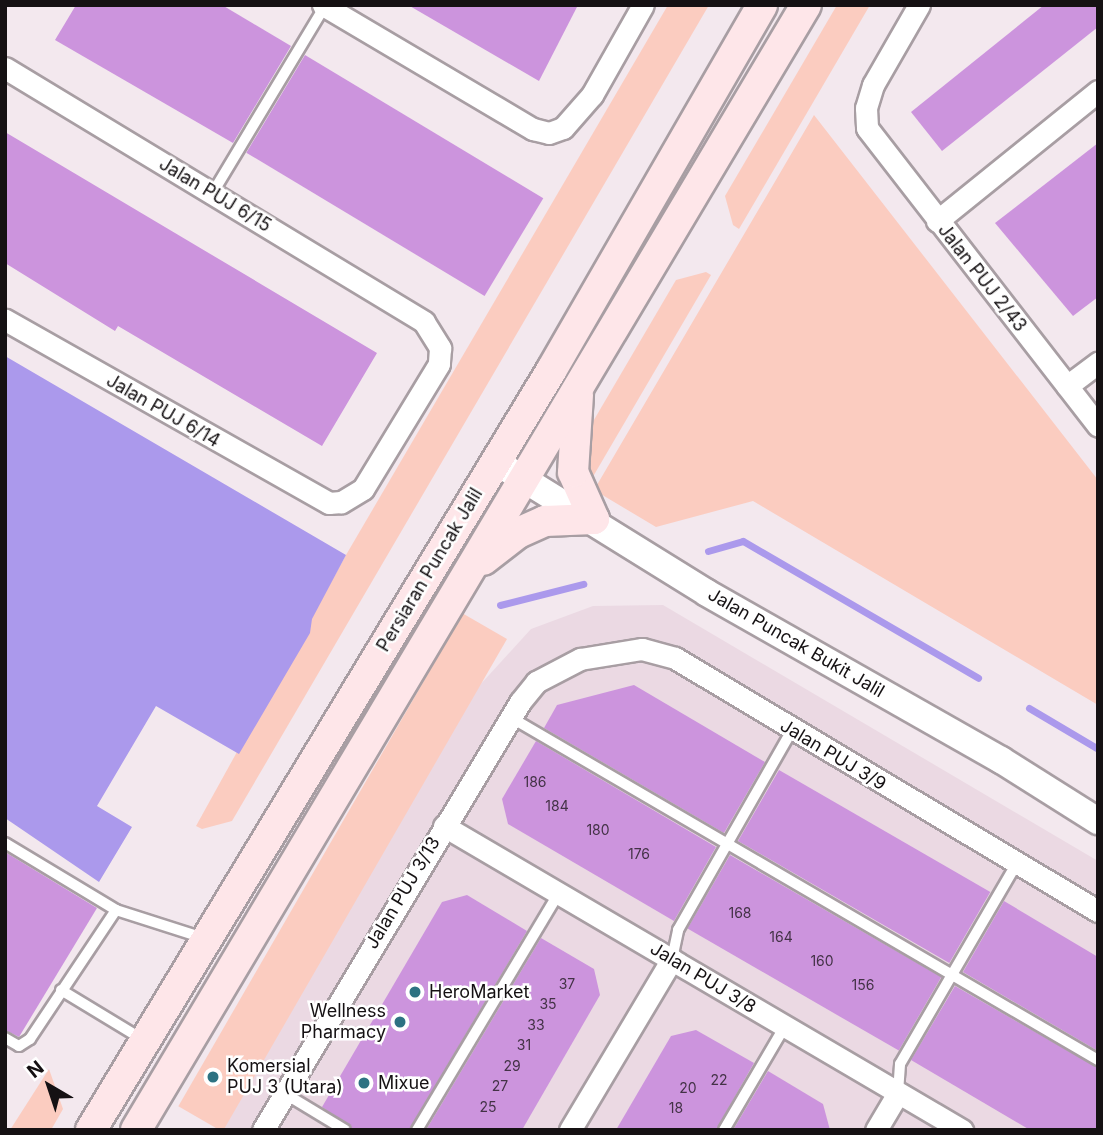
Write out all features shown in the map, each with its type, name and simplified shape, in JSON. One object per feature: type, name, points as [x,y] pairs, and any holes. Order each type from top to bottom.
[{"type":"main road","name":"Persiaran Puncak Jalil","points":[[91,1130],[496,462],[762,5]]},
{"type":"main road","name":"Persiaran Puncak Jalil","points":[[136,1130],[806,5]]},
{"type":"main road","points":[[470,571],[518,533],[545,521],[594,519],[573,472],[579,387]]},
{"type":"street","points":[[324,6],[533,129],[549,134],[563,128],[592,95],[643,5]]},
{"type":"street","name":"Jalan PUJ 2/43","points":[[919,5],[873,85],[866,107],[867,128],[1098,426]]},
{"type":"street","name":"Jalan PUJ 6/15","points":[[5,68],[424,322],[440,348],[432,378],[363,489],[341,502],[320,502]]},
{"type":"street","points":[[937,221],[1098,91]]},
{"type":"street","name":"Jalan PUJ 6/14","points":[[5,320],[320,502]]},
{"type":"street","points":[[1068,386],[1098,363]]},
{"type":"street","name":"Jalan Puncak Bukit Jalil","points":[[496,462],[594,519],[707,593],[1001,760],[1098,821]]},
{"type":"street","name":"Jalan PUJ 3/9","points":[[558,669],[604,653],[642,649],[675,658],[1098,911]]},
{"type":"street","name":"Jalan PUJ 3/13","points":[[263,1130],[510,717],[536,682],[558,669]]},
{"type":"street","name":"Jalan PUJ 3/8","points":[[444,826],[962,1130]]},
{"type":"street","points":[[570,1130],[673,959]]},
{"type":"street","points":[[876,1130],[898,1093]]},
{"type":"lane","points":[[212,194],[324,6]]},
{"type":"lane","points":[[510,717],[725,845],[1098,1060]]},
{"type":"lane","points":[[673,959],[678,930],[792,730]]},
{"type":"lane","points":[[5,843],[116,910],[206,939]]},
{"type":"lane","points":[[898,1093],[900,1064],[1017,863]]},
{"type":"lane","points":[[417,1130],[559,893]]},
{"type":"lane","points":[[5,1038],[23,1045],[116,910]]},
{"type":"lane","points":[[61,990],[145,1041]]},
{"type":"lane","points":[[724,1130],[785,1026]]},
{"type":"lane","points":[[284,1093],[345,1130]]},
{"type":"shaded area","points":[[668,5],[709,5],[232,821],[202,829],[196,826],[346,555]]},
{"type":"shaded area","points":[[837,5],[870,5],[739,229],[733,225],[725,196]]},
{"type":"shaded area","points":[[814,115],[1098,480],[1098,705],[753,501],[656,527],[594,490]]},
{"type":"shaded area","points":[[706,272],[711,275],[591,480],[581,442],[676,280]]},
{"type":"shaded area","points":[[5,356],[346,555],[312,619],[310,633],[239,754],[156,706],[97,806],[132,827],[99,882],[5,818]]},
{"type":"shaded area","points":[[663,605],[1098,861],[1098,1130],[214,1130],[469,697],[531,629],[593,606]]},
{"type":"shaded area","points":[[463,614],[507,639],[224,1130],[178,1106]]},
{"type":"shaded area","points":[[49,1069],[63,1109],[51,1130],[10,1130]]},
{"type":"building","points":[[76,5],[222,5],[291,46],[233,143],[55,40]]},
{"type":"building","points":[[408,5],[578,5],[539,81]]},
{"type":"building","points":[[1044,5],[1098,5],[1098,27],[942,151],[911,112]]},
{"type":"building","points":[[305,55],[543,198],[485,296],[246,153]]},
{"type":"building","points":[[5,132],[377,353],[322,446],[118,326],[115,331],[5,263]]},
{"type":"building","points":[[1098,143],[1098,297],[1073,316],[995,223]]},
{"type":"building","points":[[634,685],[765,762],[724,833],[544,728],[557,705]]},
{"type":"building","points":[[536,741],[716,847],[674,921],[508,824],[502,799]]},
{"type":"building","points":[[779,770],[990,892],[949,963],[738,841]]},
{"type":"building","points":[[5,852],[97,908],[19,1037],[5,1030]]},
{"type":"building","points":[[730,855],[941,977],[899,1051],[688,929]]},
{"type":"building","points":[[467,895],[527,931],[409,1130],[353,1130],[322,1107],[442,902]]},
{"type":"building","points":[[1004,901],[1098,957],[1098,1051],[963,972]]},
{"type":"building","points":[[541,938],[594,969],[600,995],[522,1130],[426,1130]]},
{"type":"building","points":[[955,986],[1098,1068],[1098,1130],[1030,1130],[911,1060]]},
{"type":"building","points":[[696,1030],[754,1063],[716,1130],[616,1130],[671,1036]]},
{"type":"building","points":[[768,1071],[823,1104],[830,1130],[733,1130]]},
{"type":"waterway","points":[[708,551],[743,541],[978,678]]},
{"type":"waterway","points":[[500,605],[583,584]]},
{"type":"waterway","points":[[1029,708],[1098,749]]},
{"type":"place","name":"HeroMarket","points":[[415,992]]},
{"type":"place","name":"Wellness Pharmacy","points":[[400,1022]]},
{"type":"place","name":"Komersial PUJ 3 (Utara)","points":[[213,1077]]},
{"type":"place","name":"Mixue","points":[[364,1083]]}]
